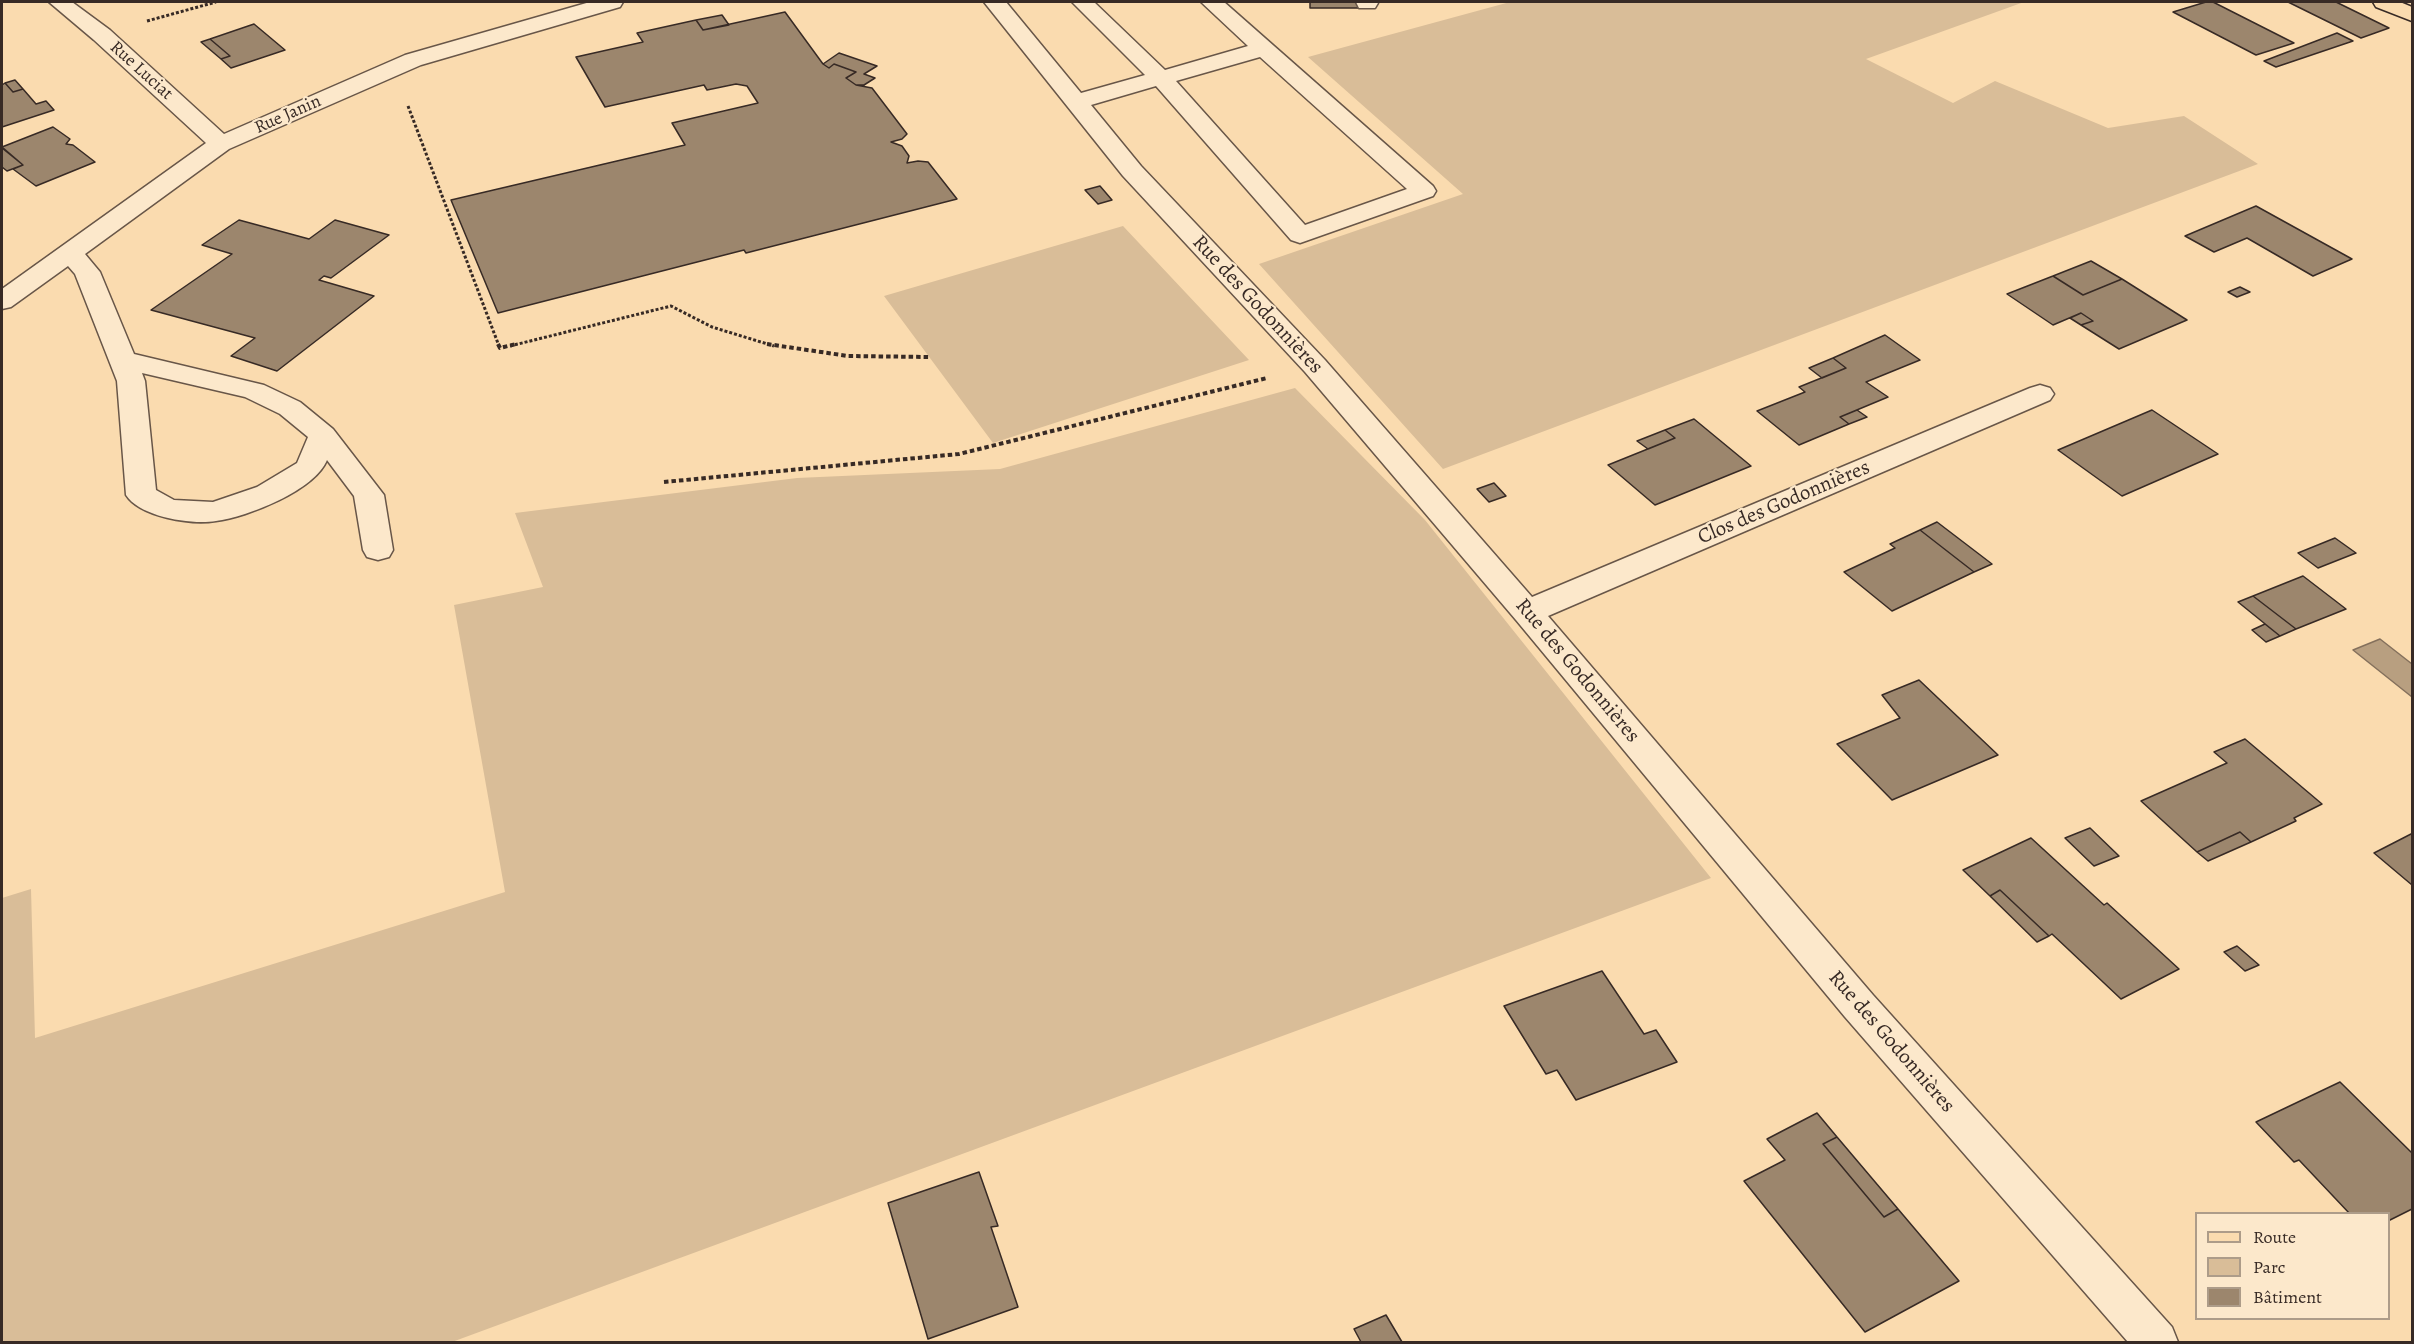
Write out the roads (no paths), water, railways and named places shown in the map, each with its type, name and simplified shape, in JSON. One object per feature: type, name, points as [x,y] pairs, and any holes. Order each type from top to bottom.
[{"type":"main road","points":[[2384,2],[2412,15]]},
{"type":"street","name":"Rue Luciat","points":[[58,2],[102,35],[221,144]]},
{"type":"street","name":"Rue Janin","points":[[2,301],[71,254],[221,144],[413,60],[612,2]]},
{"type":"street","name":"Rue des Godonnières","points":[[995,2],[1131,171],[1315,366],[1527,612],[1859,1006],[2156,1342]]},
{"type":"street","points":[[1082,2],[1161,78],[1300,235],[1424,191],[1212,2]]},
{"type":"street","points":[[1076,102],[1266,48]]},
{"type":"street","points":[[71,254],[87,272],[131,381],[141,495],[168,509],[215,512],[268,494],[309,468],[322,435]]},
{"type":"street","points":[[123,360],[254,391],[290,408],[322,435],[369,495],[378,550]]},
{"type":"street","name":"Clos des Godonnières","points":[[1527,612],[2040,394]]}]
